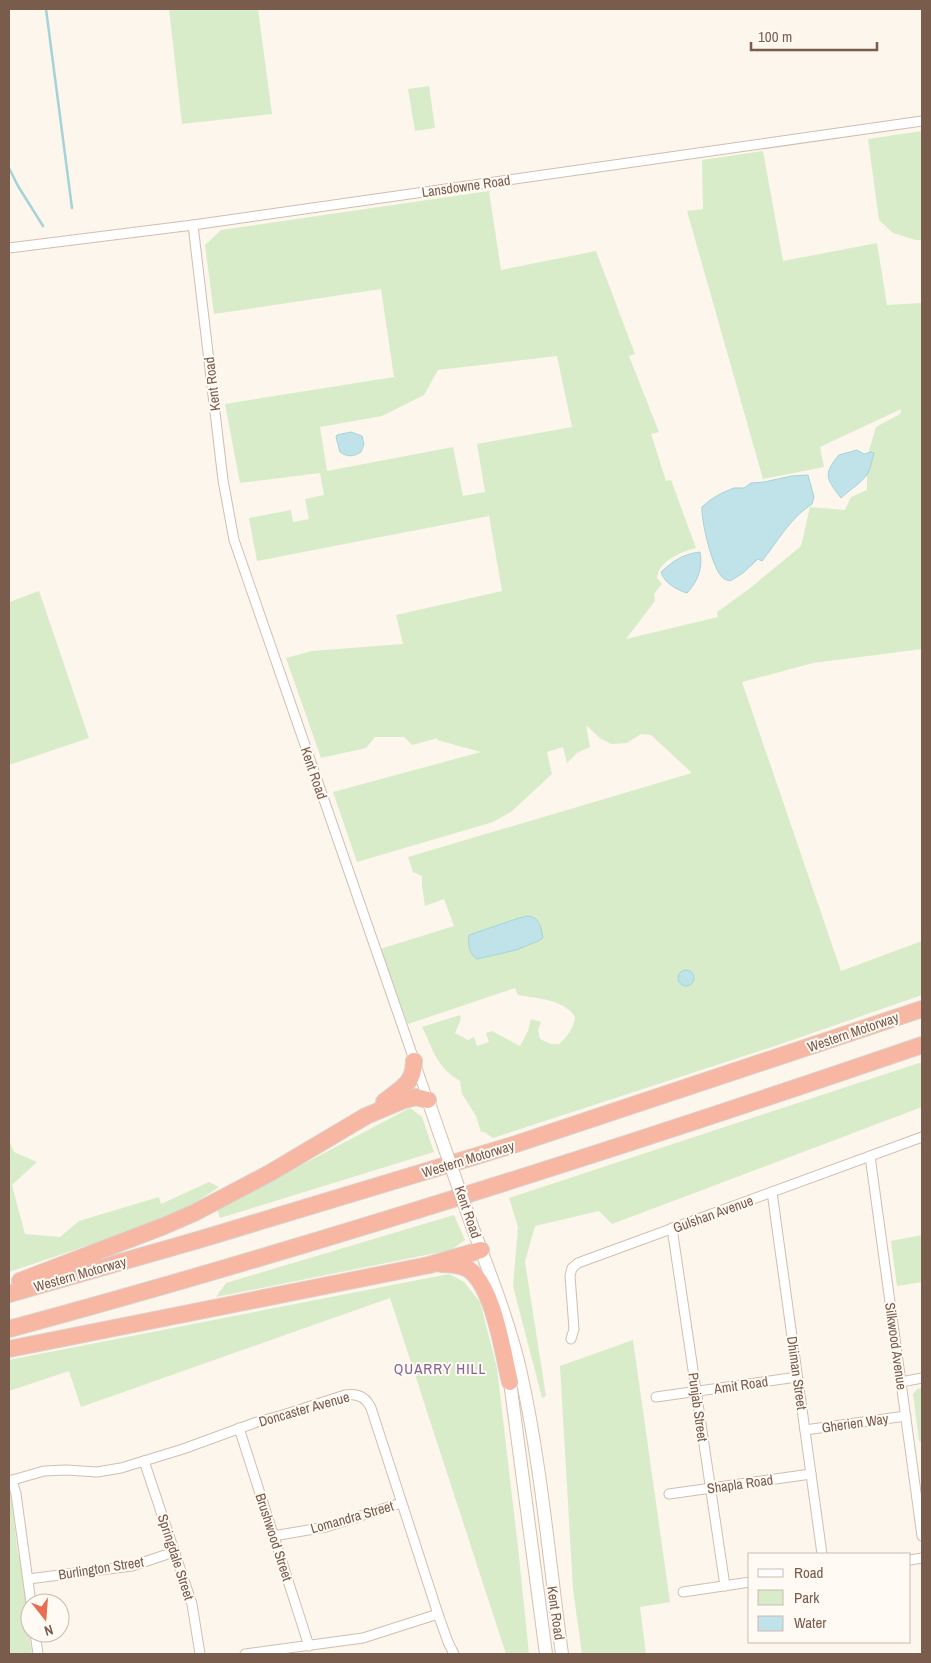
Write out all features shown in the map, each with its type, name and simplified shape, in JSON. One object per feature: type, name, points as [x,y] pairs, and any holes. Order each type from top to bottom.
[{"type":"highway","name":"Western Motorway","points":[[9,1294],[516,1144],[922,1009]]},
{"type":"highway","points":[[9,1329],[199,1275],[428,1206],[623,1145],[922,1045]]},
{"type":"highway","points":[[9,1286],[194,1213],[270,1173],[366,1116],[410,1080],[413,1076],[414,1061]]},
{"type":"highway","points":[[366,1116],[411,1098],[416,1097],[428,1100]]},
{"type":"highway","points":[[9,1349],[429,1264],[481,1250]]},
{"type":"highway","points":[[429,1264],[460,1266],[468,1269],[478,1281],[491,1305],[510,1382]]},
{"type":"main road","name":"Kent Road","points":[[428,1100],[481,1250],[519,1367],[531,1424],[562,1654]]},
{"type":"main road","name":"Kent Road","points":[[500,1307],[546,1654]]},
{"type":"street","name":"Lansdowne Road","points":[[9,248],[193,225],[922,122]]},
{"type":"street","name":"Kent Road","points":[[193,225],[223,480],[234,540],[428,1100]]},
{"type":"street","name":"Gulshan Avenue","points":[[571,1339],[574,1329],[570,1276],[571,1270],[576,1264],[922,1138]]},
{"type":"street","name":"Silkwood Avenue","points":[[870,1156],[922,1536]]},
{"type":"street","name":"Dhiman Street","points":[[772,1192],[822,1553]]},
{"type":"street","name":"Punjab Street","points":[[672,1228],[725,1586]]},
{"type":"street","name":"Amit Road","points":[[656,1397],[798,1377]]},
{"type":"street","points":[[901,1382],[922,1378]]},
{"type":"street","name":"Doncaster Avenue","points":[[11,1481],[44,1471],[104,1471],[144,1461],[239,1428],[345,1395],[361,1396],[368,1401],[371,1408],[438,1614],[454,1654]]},
{"type":"street","name":"Gherien Way","points":[[805,1430],[906,1416]]},
{"type":"street","name":"Brushwood Street","points":[[239,1428],[309,1646]]},
{"type":"street","points":[[912,1458],[922,1456]]},
{"type":"street","name":"Springdale Street","points":[[144,1461],[194,1613],[200,1654]]},
{"type":"street","name":"Shapla Road","points":[[669,1494],[811,1474]]},
{"type":"street","points":[[11,1481],[16,1494],[30,1593]]},
{"type":"street","name":"Lomandra Street","points":[[273,1536],[326,1527],[401,1503]]},
{"type":"street","name":"Burlington Street","points":[[28,1579],[132,1566],[174,1552]]},
{"type":"street","points":[[683,1592],[748,1582]]},
{"type":"street","points":[[245,1654],[363,1638],[438,1614]]},
{"type":"green space","points":[[169,9],[258,9],[272,114],[182,124]]},
{"type":"green space","points":[[429,86],[435,128],[415,131],[408,89]]},
{"type":"green space","points":[[922,131],[922,240],[916,240],[893,233],[879,220],[868,139]]},
{"type":"green space","points":[[763,151],[783,261],[877,243],[887,305],[922,303],[922,649],[813,663],[742,682],[841,971],[922,941],[922,995],[778,1045],[493,1138],[481,1132],[476,1116],[462,1094],[460,1081],[452,1076],[441,1064],[422,1027],[460,1015],[461,1019],[455,1033],[468,1040],[474,1037],[477,1046],[489,1042],[486,1033],[492,1031],[520,1046],[528,1031],[531,1019],[541,1022],[538,1030],[540,1039],[551,1044],[559,1044],[570,1032],[575,1017],[570,1011],[557,1003],[518,995],[515,988],[408,1024],[380,949],[454,926],[444,899],[425,906],[422,876],[413,872],[408,857],[692,773],[651,735],[641,734],[627,743],[611,744],[600,738],[586,725],[590,747],[577,753],[567,763],[563,747],[547,752],[552,774],[511,812],[493,822],[357,862],[333,792],[481,752],[437,740],[438,738],[412,745],[404,737],[375,737],[366,748],[321,758],[286,658],[312,651],[403,644],[396,615],[502,591],[489,516],[257,561],[249,518],[291,510],[293,522],[309,519],[305,499],[324,495],[320,473],[240,483],[225,404],[394,377],[381,289],[214,314],[205,245],[221,230],[489,191],[501,270],[596,251],[635,354],[629,356],[659,432],[651,434],[666,481],[671,480],[696,548],[678,554],[666,562],[658,572],[657,578],[662,584],[654,594],[655,601],[626,639],[718,617],[717,612],[749,589],[801,546],[810,507],[845,510],[851,497],[867,490],[867,457],[876,427],[900,414],[901,409],[820,447],[824,467],[763,479],[687,211],[703,209],[702,160]],"holes":[[[557,356],[572,427],[477,444],[485,492],[463,496],[453,447],[327,471],[320,427],[382,416],[424,395],[438,370]]]},
{"type":"green space","points":[[39,591],[89,738],[9,765],[9,602]]},
{"type":"green space","points":[[922,1062],[922,1107],[612,1224],[599,1211],[535,1226],[525,1262],[546,1396],[542,1398],[513,1286],[518,1227],[509,1198]]},
{"type":"green space","points":[[410,1108],[422,1117],[434,1152],[220,1218],[217,1209]]},
{"type":"green space","points":[[9,1140],[14,1152],[37,1162],[12,1185],[25,1234],[60,1237],[79,1221],[159,1197],[161,1204],[209,1182],[219,1187],[184,1210],[116,1236],[9,1272]]},
{"type":"green space","points":[[454,1215],[465,1240],[451,1250],[216,1297],[226,1283]]},
{"type":"green space","points":[[922,1235],[922,1282],[897,1286],[891,1241]]},
{"type":"green space","points":[[449,1274],[464,1282],[480,1302],[497,1368],[529,1654],[506,1654],[390,1298],[81,1407],[69,1371],[9,1391],[9,1360]]},
{"type":"green space","points":[[633,1340],[670,1602],[640,1607],[646,1654],[582,1654],[573,1589],[560,1366]]},
{"type":"green space","points":[[922,1388],[922,1443],[919,1441],[913,1394],[917,1389]]},
{"type":"green space","points":[[9,1494],[11,1495],[18,1555],[22,1557],[27,1593],[20,1593],[20,1643],[30,1643],[32,1654],[9,1654]]},
{"type":"water","points":[[351,432],[362,436],[364,444],[361,452],[350,456],[340,452],[336,437],[337,435]]},
{"type":"water","points":[[857,450],[864,454],[874,453],[870,468],[863,480],[841,498],[832,486],[828,472],[839,455]]},
{"type":"water","points":[[808,475],[814,497],[812,504],[797,516],[762,561],[758,559],[743,573],[730,581],[724,579],[719,573],[711,555],[705,533],[702,507],[710,500],[734,488],[744,488],[751,483]]},
{"type":"water","points":[[700,552],[699,574],[687,593],[675,588],[665,580],[661,572],[683,556]]},
{"type":"water","points":[[528,916],[535,918],[541,927],[543,938],[516,950],[477,959],[472,954],[469,945],[469,935]]},
{"type":"water","points":[[683,970],[689,970],[694,975],[692,984],[683,986],[678,981],[678,975]]},
{"type":"waterway","points":[[46,9],[72,208]]},
{"type":"waterway","points":[[9,168],[43,226]]},
{"type":"district","name":"QUARRY HILL","points":[[440,1368]]}]
